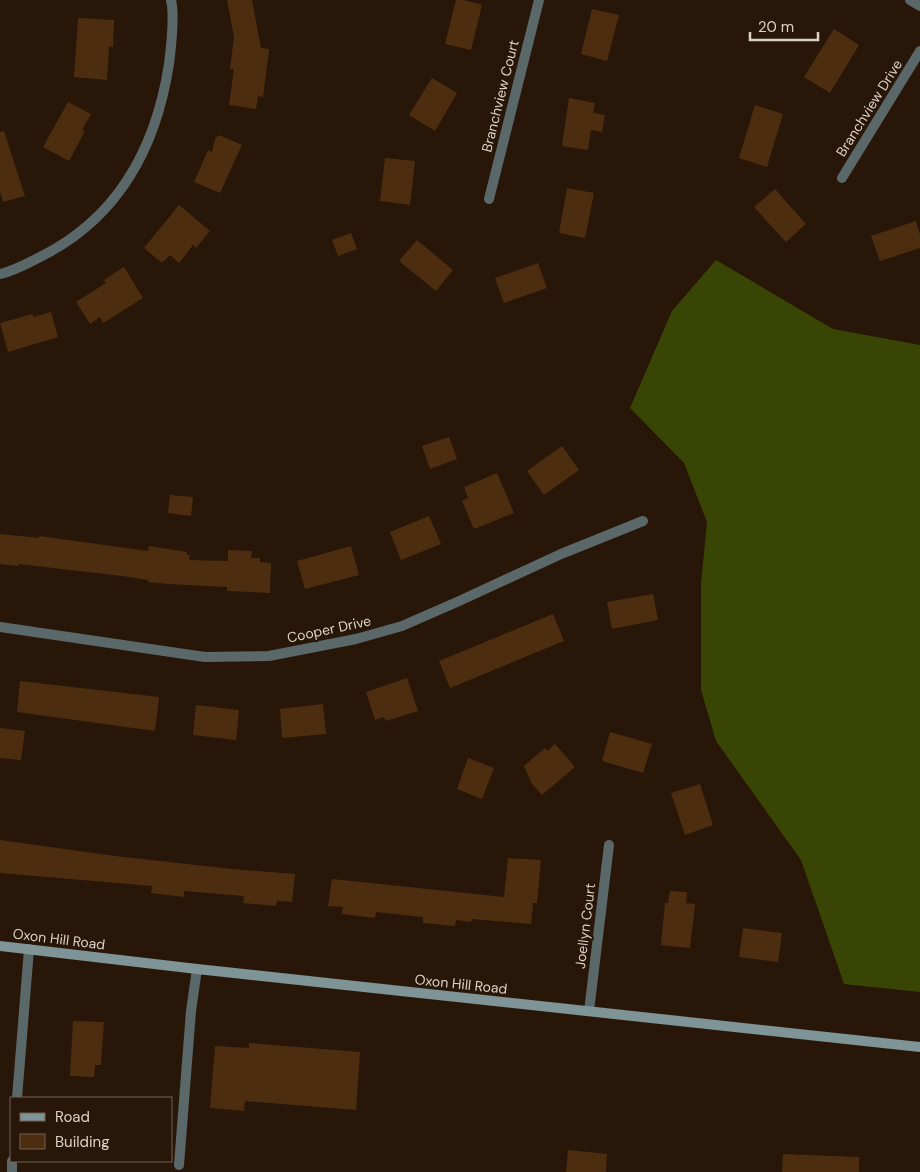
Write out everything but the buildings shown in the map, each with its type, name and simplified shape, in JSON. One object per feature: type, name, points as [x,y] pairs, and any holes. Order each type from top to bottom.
[{"type":"main road","name":"Oxon Hill Road","points":[[0,946],[920,1047]]},
{"type":"street","points":[[0,274],[12,271],[57,248],[88,226],[107,207],[130,178],[151,136],[165,89],[171,48],[171,0]]},
{"type":"street","name":"Branchview Court","points":[[489,199],[539,0]]},
{"type":"street","points":[[910,0],[920,6]]},
{"type":"street","name":"Branchview Drive","points":[[842,178],[920,51]]},
{"type":"street","name":"Cooper Drive","points":[[0,627],[205,657],[277,654],[356,639],[402,626],[561,554],[643,521]]},
{"type":"street","name":"Joellyn Court","points":[[589,1011],[609,845]]},
{"type":"street","points":[[17,1097],[29,949]]},
{"type":"street","points":[[179,1165],[191,1011],[197,969]]},
{"type":"green space","points":[[716,260],[833,329],[920,345],[920,992],[844,984],[801,860],[716,741],[701,690],[701,584],[707,522],[684,463],[630,408],[672,311]]}]
